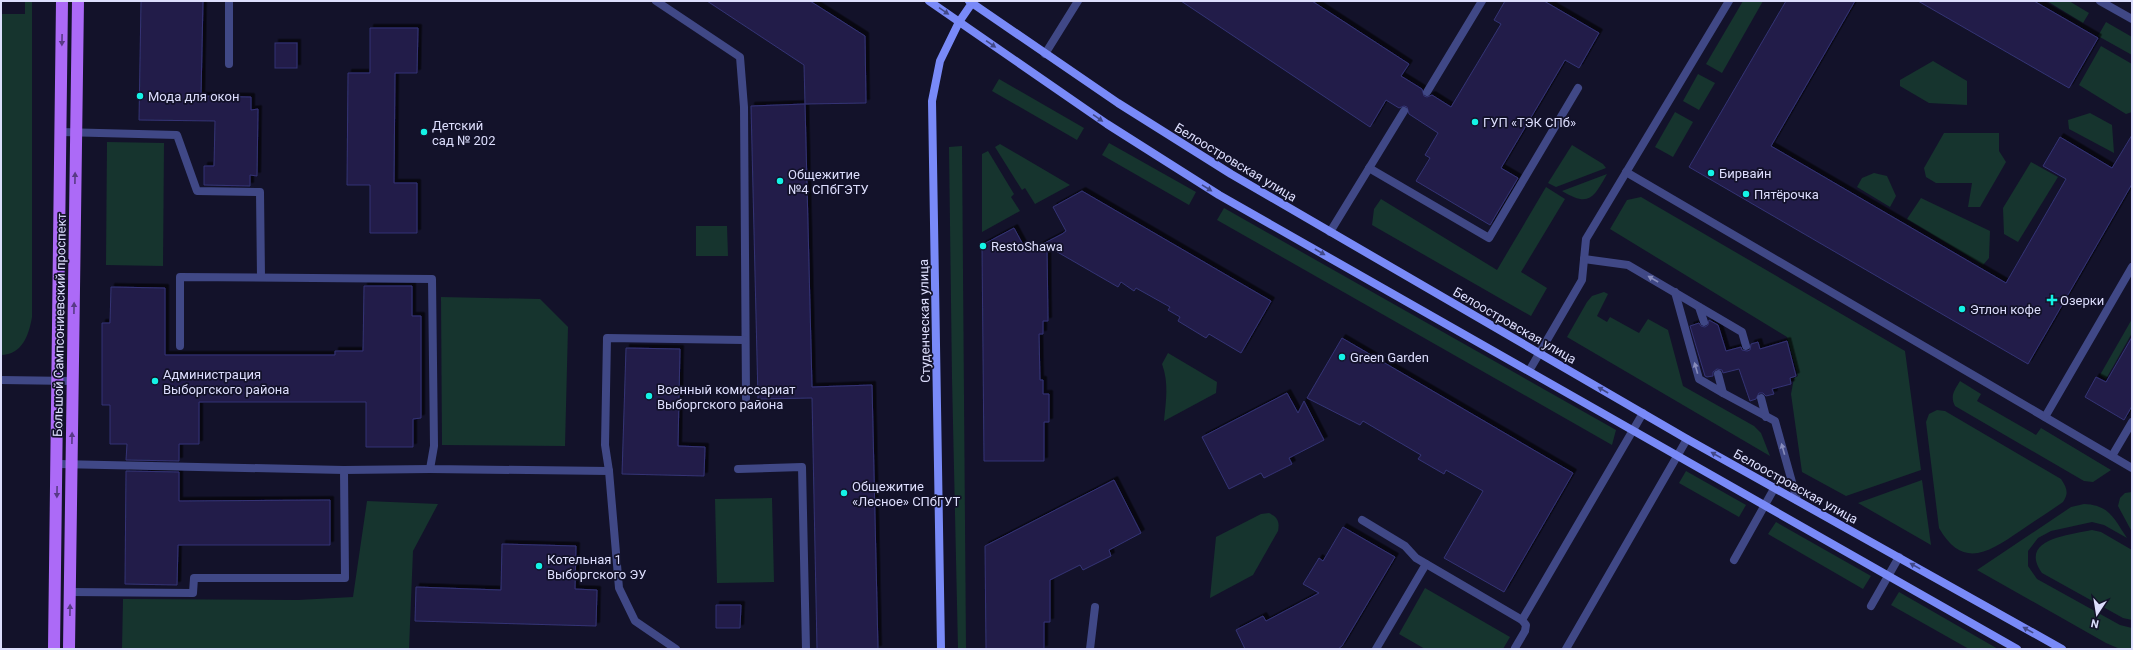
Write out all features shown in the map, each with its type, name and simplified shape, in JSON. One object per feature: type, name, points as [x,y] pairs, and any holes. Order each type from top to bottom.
[{"type":"main road","name":"Большой Сампсониевский проспект","points":[[54,649],[58,464],[62,1]]},
{"type":"main road","name":"Большой Сампсониевский проспект","points":[[69,649],[78,1]]},
{"type":"street","points":[[229,1],[229,64]]},
{"type":"street","points":[[656,1],[740,56],[744,107],[744,340],[746,398]]},
{"type":"street","points":[[929,1],[1106,124],[1219,195],[2017,649]]},
{"type":"street","points":[[1045,54],[1078,1]]},
{"type":"street","points":[[1428,92],[1482,1]]},
{"type":"street","points":[[1529,371],[1582,280],[1586,239],[1729,1]]},
{"type":"street","points":[[2100,1],[2132,19]]},
{"type":"street","name":"Студенческая улица","points":[[941,649],[932,101],[940,61],[970,2]]},
{"type":"street","name":"Белоостровская улица","points":[[970,2],[1045,54],[1224,170],[1688,439],[2062,649]]},
{"type":"street","points":[[1369,168],[1488,238],[1578,88]]},
{"type":"street","points":[[1330,232],[1404,111]]},
{"type":"street","points":[[61,132],[177,135],[197,191],[260,192],[261,277]]},
{"type":"street","points":[[1626,172],[2132,468]]},
{"type":"street","points":[[1584,259],[1628,265],[1742,332],[1746,346]]},
{"type":"street","points":[[2045,417],[2132,267]]},
{"type":"street","points":[[180,346],[180,277],[432,279],[434,446],[430,469]]},
{"type":"street","points":[[1675,292],[1699,379],[1775,421],[1797,500]]},
{"type":"street","points":[[1699,307],[1704,322]]},
{"type":"street","points":[[676,649],[635,621],[619,588],[609,471],[605,446],[607,338],[744,340]]},
{"type":"street","points":[[1718,374],[1724,393]]},
{"type":"street","points":[[1,380],[72,381]]},
{"type":"street","points":[[1761,398],[1766,417]]},
{"type":"street","points":[[1522,620],[1643,413]]},
{"type":"street","points":[[2112,456],[2132,422]]},
{"type":"street","points":[[1566,649],[1688,439]]},
{"type":"street","points":[[58,464],[344,470],[430,469],[609,471]]},
{"type":"street","points":[[738,469],[802,467],[806,649]]},
{"type":"street","points":[[70,592],[193,593],[194,578],[345,578],[344,470]]},
{"type":"street","points":[[1734,560],[1775,487]]},
{"type":"street","points":[[1362,520],[1405,546],[1416,558],[1522,620],[1526,625],[1525,631],[1515,648]]},
{"type":"street","points":[[1871,606],[1899,557]]},
{"type":"street","points":[[1376,649],[1426,564]]},
{"type":"street","points":[[1090,649],[1095,606]]},
{"type":"green space","points":[[25,1],[32,1],[32,317],[29,331],[19,348],[14,352],[1,355],[1,14],[25,14]]},
{"type":"green space","points":[[1743,1],[1763,1],[1722,73],[1706,64]]},
{"type":"green space","points":[[2047,1],[2069,1],[2089,13],[2083,23]]},
{"type":"green space","points":[[2106,22],[2132,37],[2132,55],[2098,36]]},
{"type":"green space","points":[[2101,46],[2132,64],[2132,112],[2126,114],[2079,85]]},
{"type":"green space","points":[[1933,61],[1967,81],[1967,105],[1929,103],[1900,86],[1900,80]]},
{"type":"green space","points":[[1698,74],[1715,83],[1699,110],[1683,101]]},
{"type":"green space","points":[[999,79],[1084,128],[1077,140],[992,91]]},
{"type":"green space","points":[[1675,112],[1693,122],[1673,157],[1655,147]]},
{"type":"green space","points":[[2090,113],[2112,125],[2114,153],[2069,129],[2068,120]]},
{"type":"green space","points":[[1944,133],[1999,133],[1999,151],[2006,162],[1980,207],[1968,207],[1972,183],[1936,183],[1926,177],[1924,168]]},
{"type":"green space","points":[[107,142],[164,143],[163,266],[106,265]]},
{"type":"green space","points":[[1109,143],[1196,192],[1189,205],[1102,155]]},
{"type":"green space","points":[[1000,144],[1070,185],[1035,204],[1025,188],[1022,190],[995,147]]},
{"type":"green space","points":[[1572,145],[1603,164],[1606,168],[1556,187],[1548,183]]},
{"type":"green space","points":[[962,146],[966,649],[958,649],[949,147]]},
{"type":"green space","points":[[988,151],[1014,194],[1011,197],[1020,211],[982,232],[982,154]]},
{"type":"green space","points":[[2031,162],[2058,177],[2018,242],[2004,234],[2003,208]]},
{"type":"green space","points":[[1874,173],[1887,176],[1896,196],[1890,207],[1857,187],[1862,178]]},
{"type":"green space","points":[[1607,174],[1594,195],[1589,198],[1578,199],[1562,191]]},
{"type":"green space","points":[[1546,187],[1565,199],[1521,272],[1547,288],[1531,316],[1372,225],[1374,209],[1381,199],[1497,270]]},
{"type":"green space","points":[[1641,197],[1905,351],[1921,470],[1846,496],[1802,472],[1791,394],[1794,378],[1798,376],[1787,337],[1610,229],[1627,200]]},
{"type":"green space","points":[[1921,198],[1990,231],[1989,258],[1983,265],[1907,219]]},
{"type":"green space","points":[[1224,208],[1616,430],[1612,445],[1217,220]]},
{"type":"green space","points":[[696,226],[727,226],[728,256],[696,256]]},
{"type":"green space","points":[[1604,292],[1608,294],[1597,316],[1607,322],[1610,317],[1639,333],[1648,319],[1668,330],[1683,386],[1754,426],[1761,433],[1770,456],[1567,337],[1587,302],[1592,296]]},
{"type":"green space","points":[[441,297],[540,299],[568,327],[565,446],[442,445]]},
{"type":"green space","points":[[2132,319],[2132,333],[2106,379],[2100,375]]},
{"type":"green space","points":[[1168,353],[1217,382],[1216,393],[1164,421],[1166,378],[1162,364]]},
{"type":"green space","points":[[1960,381],[1981,394],[1977,401],[2036,435],[2041,428],[2111,470],[2093,482],[2084,481],[1955,406],[1953,399],[1954,391]]},
{"type":"green space","points":[[1937,410],[1945,411],[2061,479],[2066,490],[2066,496],[2063,502],[2009,539],[1987,550],[1977,553],[1967,553],[1957,549],[1948,541],[1939,528],[1926,422],[1929,414]]},
{"type":"green space","points":[[1686,471],[1746,505],[1739,517],[1679,483]]},
{"type":"green space","points":[[1922,480],[1931,545],[1858,503]]},
{"type":"green space","points":[[2132,492],[2132,532],[2118,506],[2120,498],[2125,493]]},
{"type":"green space","points":[[772,498],[774,582],[717,583],[715,499]]},
{"type":"green space","points":[[367,501],[438,504],[413,551],[409,649],[122,649],[123,599],[298,600],[353,597]]},
{"type":"green space","points":[[2084,504],[2093,505],[2106,510],[2115,519],[2127,538],[2104,525],[2092,522],[2051,531],[2038,538],[2028,551],[2028,566],[2037,579],[2120,625],[2132,628],[2132,649],[2120,649],[2106,643],[1977,570],[2071,507]]},
{"type":"green space","points":[[1269,513],[1277,520],[1279,525],[1278,531],[1253,575],[1210,598],[1216,537],[1261,514]]},
{"type":"green space","points":[[1776,522],[1871,576],[1863,589],[1768,534]]},
{"type":"green space","points":[[2092,530],[2101,532],[2132,550],[2132,620],[2123,618],[2042,573],[2036,562],[2036,553],[2041,546],[2049,541],[2071,534]]},
{"type":"green space","points":[[1425,588],[1510,637],[1503,649],[1425,649],[1399,634]]},
{"type":"green space","points":[[1899,592],[1998,649],[1969,649],[1891,605]]},
{"type":"building","points":[[141,1],[203,1],[201,96],[251,97],[251,110],[258,109],[257,176],[250,175],[250,186],[204,185],[204,166],[214,166],[215,121],[139,120]]},
{"type":"building","points":[[707,1],[810,1],[865,36],[866,103],[805,104],[804,65]]},
{"type":"building","points":[[1181,1],[1312,1],[1409,64],[1401,76],[1422,89],[1424,96],[1427,97],[1432,95],[1451,107],[1501,24],[1494,20],[1505,1],[1544,1],[1599,33],[1579,68],[1565,60],[1501,168],[1518,178],[1490,225],[1416,181],[1430,158],[1425,155],[1438,133],[1409,114],[1407,107],[1404,106],[1399,108],[1386,100],[1370,127]]},
{"type":"building","points":[[1786,1],[1855,1],[1771,146],[2006,283],[2066,179],[2043,166],[2060,137],[2112,168],[2132,135],[2132,184],[2028,364],[1689,167]]},
{"type":"building","points":[[1918,1],[2034,1],[2098,38],[2069,88]]},
{"type":"building","points":[[370,28],[418,28],[417,73],[395,73],[394,183],[417,183],[417,233],[370,233],[370,185],[347,185],[348,73],[370,73]]},
{"type":"building","points":[[275,43],[297,43],[297,68],[275,68]]},
{"type":"building","points":[[805,104],[812,387],[872,385],[878,649],[817,649],[812,398],[758,399],[751,106]]},
{"type":"building","points":[[1082,191],[1271,301],[1241,353],[1209,334],[1206,338],[1178,321],[1180,317],[1168,310],[1170,307],[1136,288],[1134,291],[1121,282],[1118,287],[1047,246],[1048,321],[1043,321],[1043,334],[1039,334],[1040,380],[1043,380],[1043,394],[1049,394],[1049,422],[1044,422],[1044,461],[984,461],[982,245],[1014,228],[1027,252],[1062,234],[1066,231],[1053,207]]},
{"type":"building","points":[[364,286],[412,286],[412,316],[421,316],[421,418],[413,419],[413,447],[366,447],[366,402],[199,402],[199,444],[179,444],[179,461],[126,460],[127,444],[110,444],[110,405],[102,405],[102,323],[110,323],[111,287],[165,288],[165,355],[335,355],[335,351],[363,351]]},
{"type":"building","points":[[1709,320],[1718,325],[1726,351],[1741,347],[1742,350],[1747,351],[1750,350],[1751,344],[1758,342],[1760,349],[1787,341],[1796,376],[1790,378],[1791,384],[1772,389],[1774,394],[1766,396],[1763,393],[1759,393],[1756,399],[1750,401],[1739,369],[1723,373],[1722,370],[1717,369],[1713,372],[1713,376],[1705,376],[1690,326],[1699,323],[1701,326],[1705,327],[1708,325]]},
{"type":"building","points":[[2132,337],[2132,406],[2124,420],[2085,397],[2096,377],[2106,382]]},
{"type":"building","points":[[1342,338],[1573,473],[1504,592],[1444,558],[1483,491],[1446,470],[1444,474],[1418,459],[1421,455],[1363,421],[1360,425],[1307,398]]},
{"type":"building","name":"Военный комиссариат Выборгского района","points":[[626,348],[680,349],[678,446],[705,447],[704,476],[622,474]]},
{"type":"building","points":[[1287,393],[1298,413],[1304,401],[1324,440],[1289,458],[1292,464],[1264,478],[1261,473],[1229,489],[1202,437]]},
{"type":"building","points":[[126,471],[179,472],[179,501],[330,500],[330,545],[178,545],[177,585],[125,584]]},
{"type":"building","points":[[1114,480],[1141,533],[1109,550],[1111,556],[1083,570],[1080,565],[1050,580],[1050,622],[1044,622],[1044,649],[986,649],[985,546]]},
{"type":"building","points":[[1343,527],[1395,557],[1342,646],[1338,649],[1245,649],[1236,630],[1263,616],[1266,621],[1319,593],[1303,584],[1319,558],[1323,561]]},
{"type":"building","name":"Котельная 1 Выборгского ЭУ","points":[[502,544],[576,546],[575,589],[597,590],[596,626],[415,621],[416,587],[501,590]]},
{"type":"building","points":[[716,605],[741,605],[740,628],[716,628]]},
{"type":"place","name":"Мода для окон","points":[[140,96]]},
{"type":"place","name":"ГУП «ТЭК СПб»","points":[[1475,122]]},
{"type":"place","name":"Детский сад № 202","points":[[424,132]]},
{"type":"place","name":"Бирвайн","points":[[1711,173]]},
{"type":"place","name":"Общежитие №4 СПбГЭТУ","points":[[780,181]]},
{"type":"place","name":"Пятёрочка","points":[[1746,194]]},
{"type":"place","name":"RestoShawa","points":[[983,246]]},
{"type":"place","name":"Озерки","points":[[2052,300]]},
{"type":"place","name":"Этлон кофе","points":[[1962,309]]},
{"type":"place","name":"Green Garden","points":[[1342,357]]},
{"type":"place","name":"Администрация Выборгского района","points":[[155,381]]},
{"type":"place","name":"Военный комиссариат Выборгского района","points":[[649,396]]},
{"type":"place","name":"Общежитие «Лесное» СПбГУТ","points":[[844,493]]},
{"type":"place","name":"Котельная 1 Выборгского ЭУ","points":[[539,566]]}]
